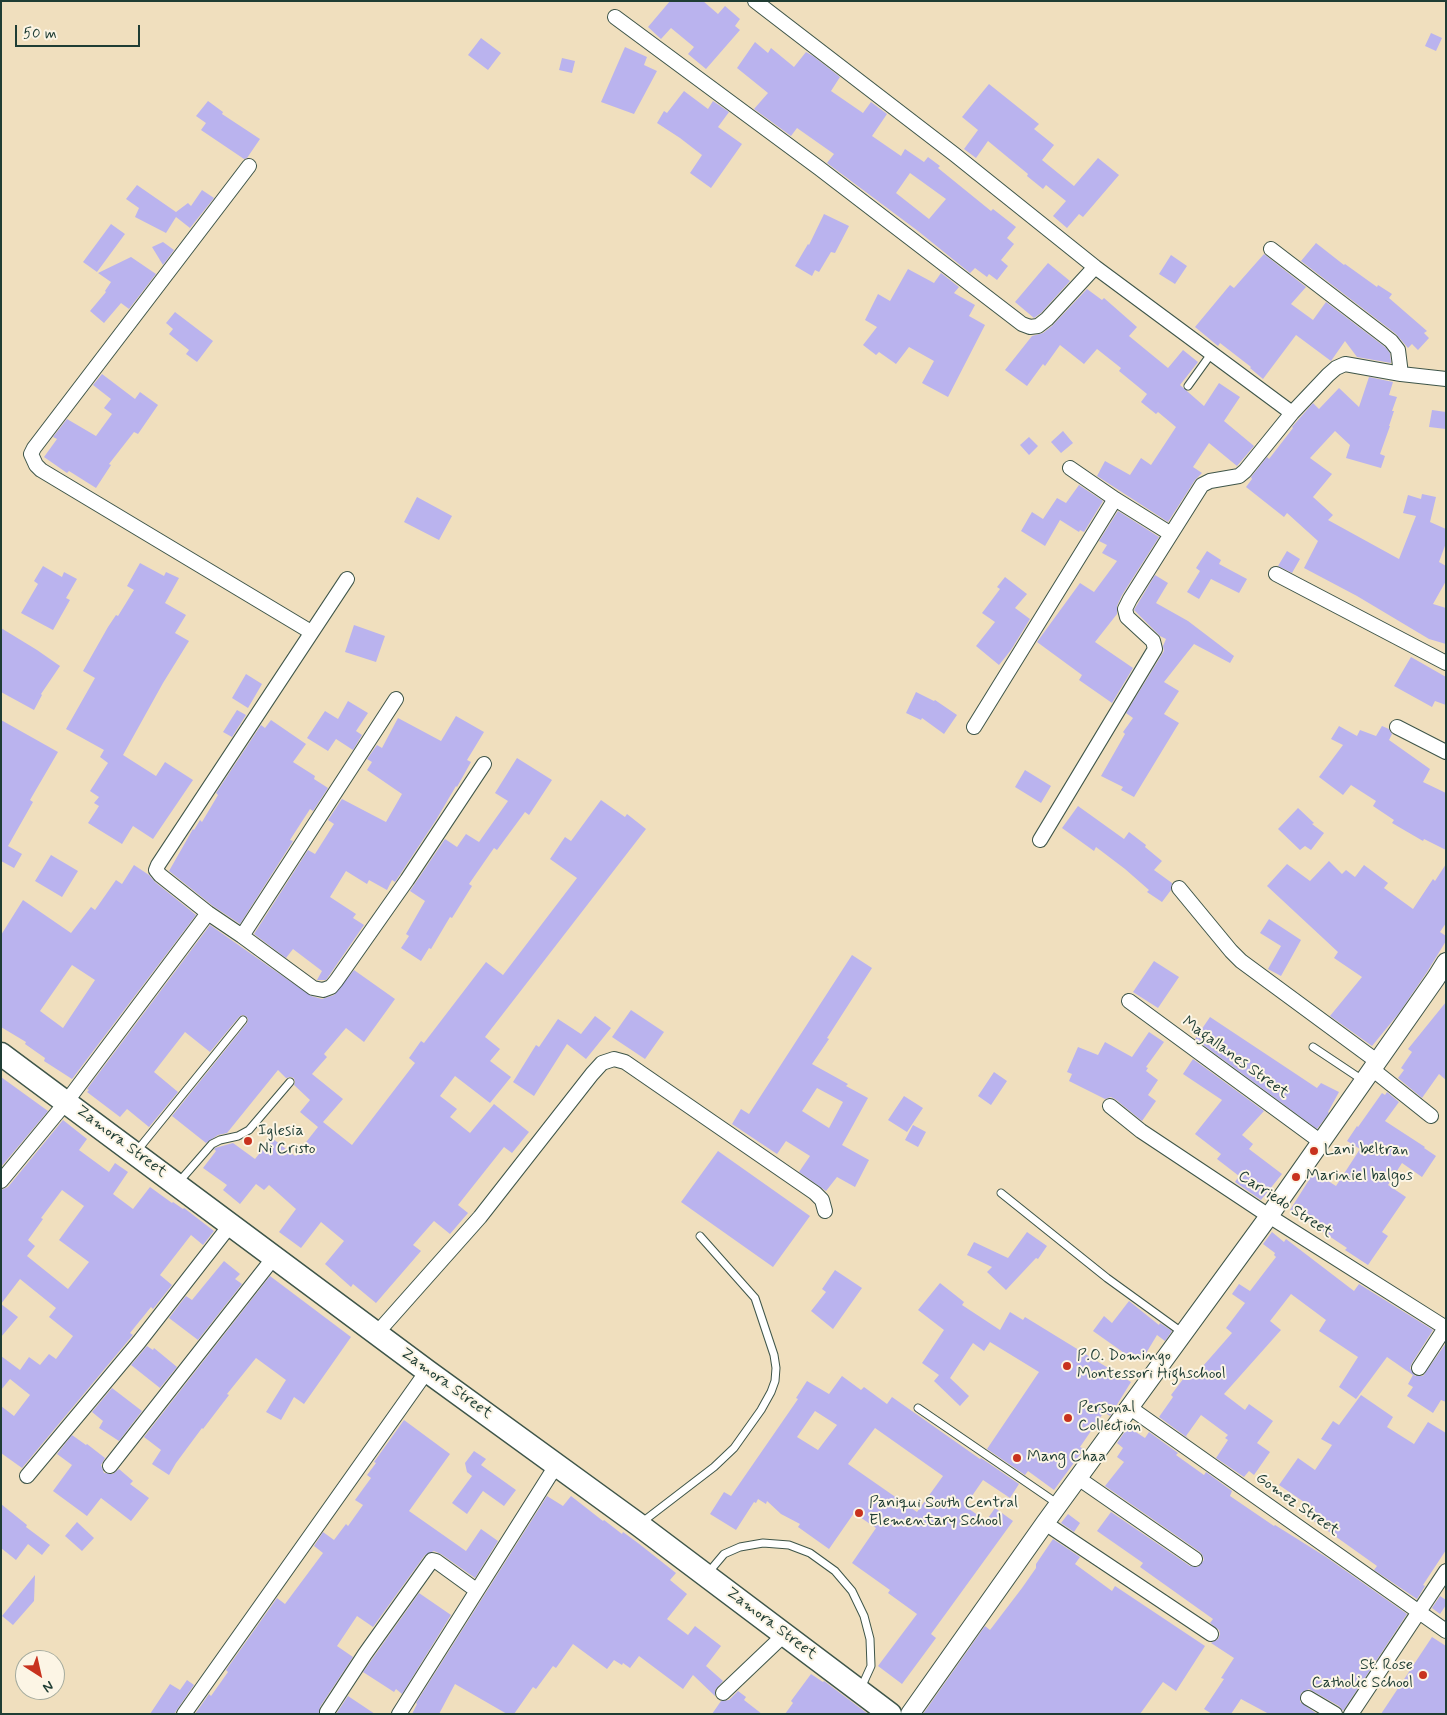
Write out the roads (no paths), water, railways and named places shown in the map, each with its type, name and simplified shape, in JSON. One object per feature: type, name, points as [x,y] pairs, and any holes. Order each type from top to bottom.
[{"type":"main road","name":"Zamora Street","points":[[1,1054],[275,1256],[427,1371],[557,1464],[890,1714]]},
{"type":"street","points":[[755,1],[954,154],[1095,267],[1292,413]]},
{"type":"street","points":[[615,17],[819,168],[1022,324],[1030,327],[1038,326],[1047,319],[1095,267]]},
{"type":"street","points":[[249,166],[34,448],[32,454],[36,465],[41,470],[311,632]]},
{"type":"street","points":[[1271,249],[1391,341],[1398,350],[1401,374]]},
{"type":"street","points":[[1040,840],[1155,649],[1153,641],[1127,617],[1125,609],[1202,485],[1210,481],[1239,476],[1245,471],[1292,413],[1328,375],[1336,368],[1345,364],[1401,374],[1446,379]]},
{"type":"street","points":[[1070,468],[1171,534]]},
{"type":"street","points":[[974,727],[1115,499]]},
{"type":"street","points":[[1276,574],[1446,663]]},
{"type":"street","points":[[347,579],[156,870],[208,913],[313,988],[323,990],[331,986],[407,880],[484,764]]},
{"type":"street","points":[[242,936],[396,699]]},
{"type":"street","points":[[1397,727],[1446,752]]},
{"type":"street","points":[[1180,888],[1241,961],[1371,1070],[1431,1116]]},
{"type":"street","points":[[1,1181],[66,1101],[208,913]]},
{"type":"street","points":[[910,1714],[1045,1523],[1269,1216],[1371,1070],[1441,981],[1446,962]]},
{"type":"street","name":"Magallanes Street","points":[[1129,1002],[1321,1142]]},
{"type":"street","points":[[377,1333],[480,1217],[592,1074],[602,1064],[614,1059],[625,1062],[815,1193],[822,1200],[825,1211]]},
{"type":"street","name":"Carriedo Street","points":[[1110,1106],[1142,1132],[1269,1216],[1446,1328]]},
{"type":"street","points":[[27,1476],[139,1342],[231,1224]]},
{"type":"street","points":[[110,1466],[275,1256]]},
{"type":"street","points":[[1419,1368],[1446,1328]]},
{"type":"street","points":[[184,1714],[427,1371]]},
{"type":"street","name":"Gomez Street","points":[[1129,1407],[1446,1631]]},
{"type":"street","points":[[398,1714],[557,1464]]},
{"type":"street","points":[[1078,1478],[1195,1559]]},
{"type":"street","points":[[1045,1523],[1211,1634]]},
{"type":"street","points":[[327,1712],[365,1654],[432,1560],[476,1590]]},
{"type":"street","points":[[1351,1714],[1446,1571]]},
{"type":"street","points":[[723,1693],[785,1634]]},
{"type":"street","points":[[1308,1698],[1335,1714]]},
{"type":"lane","points":[[1188,386],[1211,354]]},
{"type":"lane","points":[[135,1153],[243,1020]]},
{"type":"lane","points":[[1313,1047],[1371,1070]]},
{"type":"lane","points":[[177,1184],[212,1144],[250,1130],[290,1082]]},
{"type":"lane","points":[[1001,1193],[1107,1278],[1183,1334]]},
{"type":"lane","points":[[639,1525],[714,1467],[734,1448],[751,1427],[771,1392],[775,1381],[774,1355],[755,1298],[700,1236]]},
{"type":"lane","points":[[918,1408],[1059,1505]]},
{"type":"lane","points":[[706,1576],[724,1554],[740,1547],[763,1543],[789,1545],[810,1553],[835,1571],[852,1591],[864,1616],[870,1639],[871,1666],[860,1691]]},
{"type":"place","name":"Iglesia Ni Cristo","points":[[248,1141]]},
{"type":"place","name":"Lani beltran","points":[[1314,1151]]},
{"type":"place","name":"Mariniel balgos","points":[[1296,1177]]},
{"type":"place","name":"P.O. Domingo Montessori Highschool","points":[[1067,1366]]},
{"type":"place","name":"Personal Collection","points":[[1068,1418]]},
{"type":"place","name":"Mang Chaa","points":[[1017,1458]]},
{"type":"place","name":"Paniqui South Central Elementary School","points":[[859,1513]]},
{"type":"place","name":"St. Rose Catholic School","points":[[1423,1675]]}]
